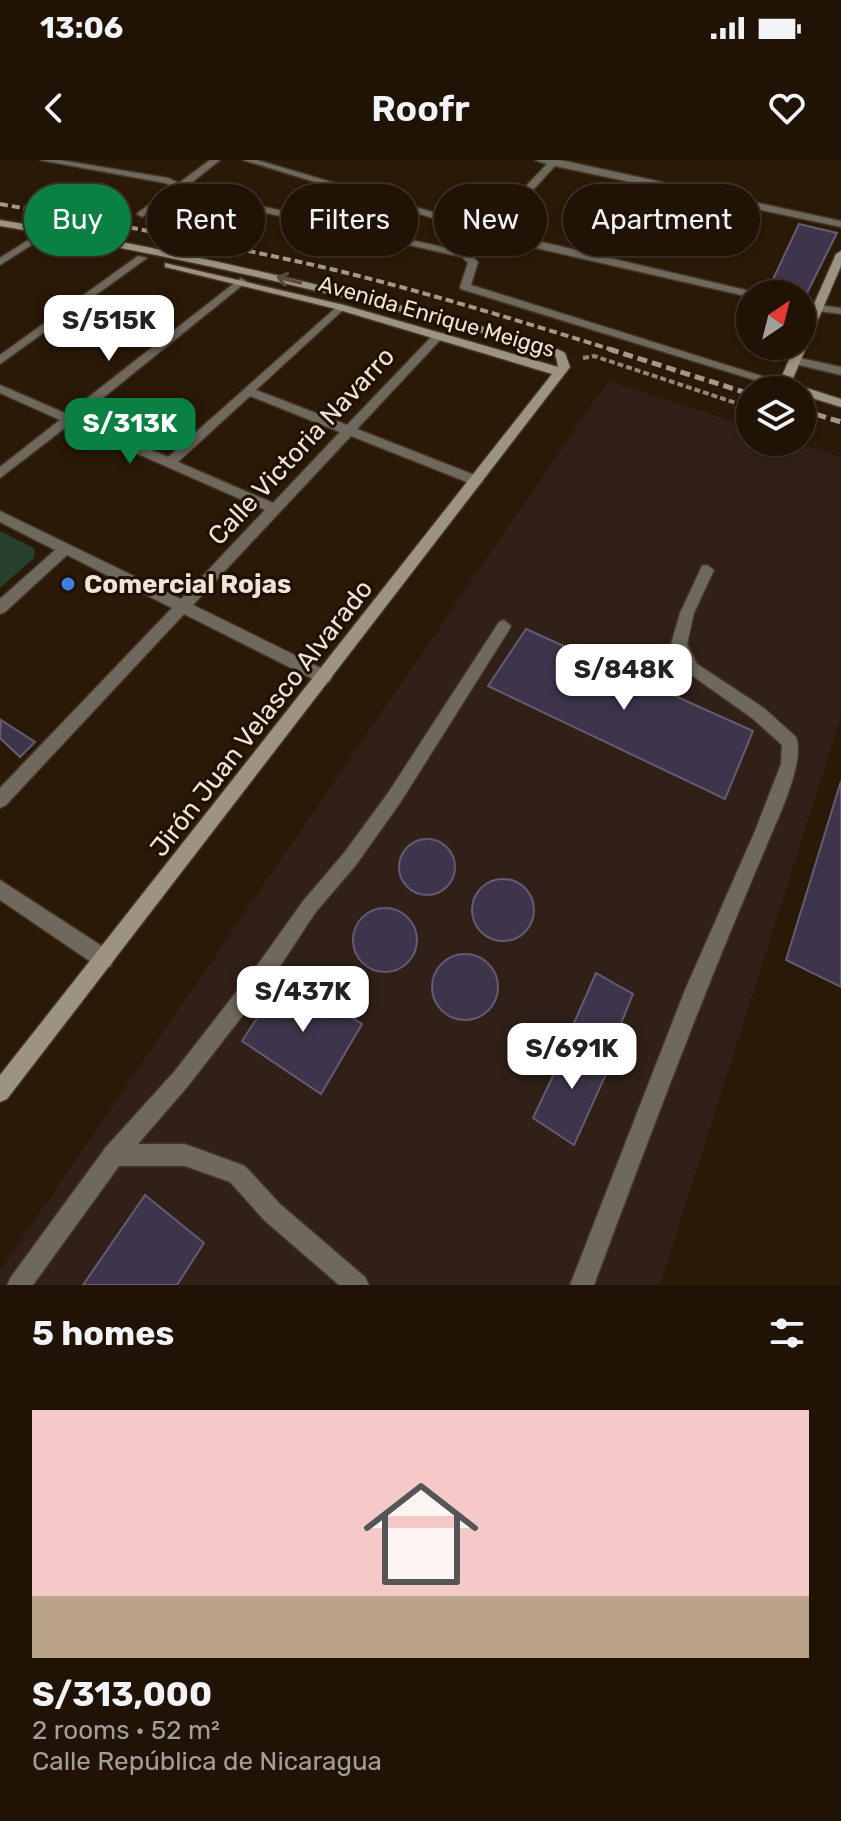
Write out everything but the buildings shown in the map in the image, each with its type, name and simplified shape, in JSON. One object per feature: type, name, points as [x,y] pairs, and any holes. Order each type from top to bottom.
[{"type":"street","points":[[44,160],[175,184]]},
{"type":"street","points":[[182,184],[216,160]]},
{"type":"street","points":[[247,160],[434,216]]},
{"type":"street","points":[[539,160],[841,224]]},
{"type":"street","points":[[533,184],[554,161]]},
{"type":"street","points":[[142,214],[147,210]]},
{"type":"street","name":"Avenida Enrique Meiggs","points":[[265,210],[465,255],[473,262],[465,287],[755,376]]},
{"type":"street","name":"Avenida Enrique Meiggs","points":[[0,223],[24,226]]},
{"type":"street","name":"Avenida Enrique Meiggs","points":[[0,232],[24,236]]},
{"type":"street","points":[[0,262],[24,246]]},
{"type":"street","points":[[547,246],[736,291]]},
{"type":"street","name":"Avenida Enrique Meiggs","points":[[131,247],[251,271],[543,346],[553,349],[562,367]]},
{"type":"street","points":[[841,254],[817,310],[841,311]]},
{"type":"street","name":"Avenida Enrique Meiggs","points":[[131,256],[241,281],[562,367]]},
{"type":"street","points":[[0,360],[142,258]]},
{"type":"street","points":[[0,474],[241,281]]},
{"type":"street","points":[[169,463],[340,307]]},
{"type":"street","name":"Calle Victoria Navarro","points":[[0,800],[439,335]]},
{"type":"street","points":[[788,376],[795,361],[841,371]]},
{"type":"street","name":"Jirón Juan Velasco Alvarado","points":[[0,1092],[477,481],[562,367]]},
{"type":"street","points":[[0,389],[275,509]]},
{"type":"street","points":[[248,391],[477,481]]},
{"type":"street","name":"Avenida Enrique Meiggs","points":[[816,395],[841,403]]},
{"type":"street","points":[[0,516],[324,677]]},
{"type":"street","points":[[0,608],[66,548]]},
{"type":"street","points":[[582,1285],[695,990],[764,831],[789,764],[790,742],[758,713],[692,668],[679,644],[687,613],[707,570]]},
{"type":"street","points":[[19,1285],[114,1155],[181,1079],[268,967],[309,907],[350,859],[394,798],[504,626]]},
{"type":"street","points":[[0,889],[104,959]]},
{"type":"street","points":[[114,1155],[185,1155],[237,1174],[272,1212],[357,1285]]},
{"type":"path","points":[[562,367],[594,356],[736,403]]},
{"type":"shaded area","points":[[608,381],[736,422],[736,456],[816,456],[816,449],[841,457],[841,717],[660,1285],[0,1285],[0,1271]]},
{"type":"green space","points":[[0,531],[35,549],[34,558],[0,588]]},
{"type":"railway","points":[[0,204],[335,270],[441,298],[616,351]]},
{"type":"railway","points":[[609,349],[736,390]]},
{"type":"railway","points":[[816,414],[841,422]]},
{"type":"place","name":"Comercial Rojas","points":[[68,584]]}]
